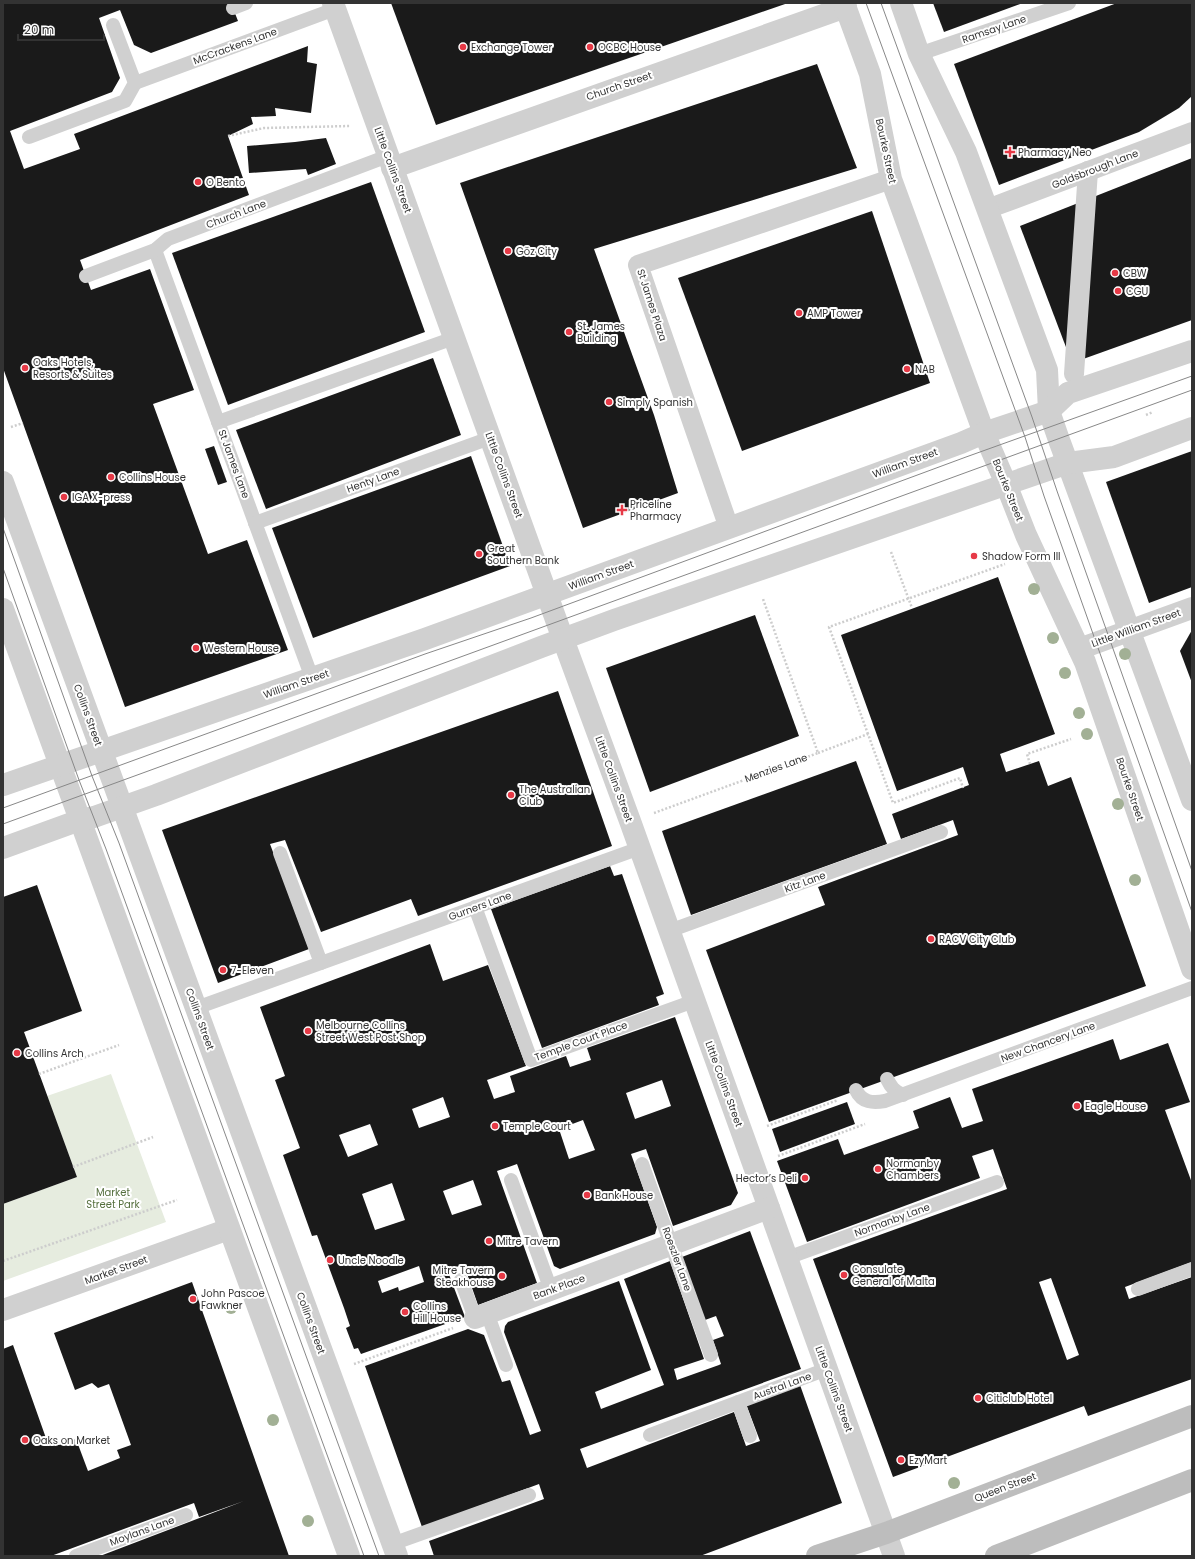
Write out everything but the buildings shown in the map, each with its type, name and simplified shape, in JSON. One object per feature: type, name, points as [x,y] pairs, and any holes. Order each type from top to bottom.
[{"type":"main road","name":"Queen Street","points":[[817,1556],[886,1533],[1192,1416]]},
{"type":"main road","points":[[996,1556],[1192,1480]]},
{"type":"street","points":[[901,3],[919,54],[966,152],[1047,370],[1049,411],[1192,800]]},
{"type":"street","name":"Church Street","points":[[390,162],[845,5]]},
{"type":"street","name":"Bourke Street","points":[[845,5],[870,74],[891,179],[984,433],[1026,535],[1085,662],[1192,969]]},
{"type":"street","name":"Little Collins Street","points":[[334,6],[640,848],[894,1556]]},
{"type":"street","name":"Goldsbrough Lane","points":[[998,205],[1192,132]]},
{"type":"street","points":[[1074,374],[1088,171]]},
{"type":"street","name":"St James Plaza","points":[[729,528],[638,265],[891,179]]},
{"type":"street","name":"William Street","points":[[3,785],[312,678],[729,528],[961,443],[984,433],[1049,411],[1068,393],[1192,351]]},
{"type":"street","points":[[3,848],[80,820],[122,807],[563,639],[1068,463],[1114,457],[1192,428]]},
{"type":"street","name":"Collins Street","points":[[3,482],[394,1550]]},
{"type":"street","name":"Little William Street","points":[[1079,649],[1192,608]]},
{"type":"street","points":[[3,609],[349,1556]]},
{"type":"street","name":"Bank Place","points":[[481,1316],[769,1208]]},
{"type":"street","name":"Market Street","points":[[3,1310],[229,1229]]},
{"type":"lane","name":"Ramsay Lane","points":[[919,54],[1069,3]]},
{"type":"lane","name":"McCrackens Lane","points":[[135,83],[334,6]]},
{"type":"lane","points":[[29,137],[125,101],[135,83],[113,25]]},
{"type":"lane","name":"Church Lane","points":[[86,276],[155,250],[168,239],[390,162]]},
{"type":"lane","name":"St James Lane","points":[[155,250],[312,678]]},
{"type":"lane","points":[[218,422],[454,338]]},
{"type":"lane","name":"Henty Lane","points":[[255,523],[490,438]]},
{"type":"lane","name":"Kitz Lane","points":[[669,931],[941,832]]},
{"type":"lane","name":"Gurners Lane","points":[[196,1008],[640,848]]},
{"type":"lane","points":[[280,853],[321,963]]},
{"type":"lane","name":"Temple Court Place","points":[[475,908],[530,1060],[694,1001]]},
{"type":"lane","name":"New Chancery Lane","points":[[856,1090],[863,1099],[869,1102],[885,1101],[1192,988]]},
{"type":"lane","points":[[887,1079],[896,1092],[903,1094]]},
{"type":"lane","name":"Roeszler Lane","points":[[642,1164],[711,1355]]},
{"type":"lane","points":[[511,1180],[551,1290]]},
{"type":"lane","name":"Normanby Lane","points":[[787,1258],[997,1182]]},
{"type":"lane","points":[[1138,1289],[1192,1269]]},
{"type":"lane","points":[[461,1280],[506,1365]]},
{"type":"lane","name":"Austral Lane","points":[[650,1434],[827,1369]]},
{"type":"lane","points":[[738,1402],[750,1436]]},
{"type":"lane","points":[[394,1550],[529,1495]]},
{"type":"lane","name":"Moylans Lane","points":[[76,1556],[186,1515]]},
{"type":"path","points":[[228,136],[264,128],[351,126]]},
{"type":"path","points":[[11,427],[23,422]]},
{"type":"path","points":[[891,552],[912,608]]},
{"type":"path","points":[[963,788],[960,778],[893,803],[829,627],[1005,564]]},
{"type":"path","name":"Menzies Lane","points":[[650,814],[818,753],[763,599]]},
{"type":"path","points":[[818,753],[868,734]]},
{"type":"path","points":[[1030,764],[1027,754],[1071,739]]},
{"type":"path","points":[[39,1074],[119,1045]]},
{"type":"path","points":[[766,1126],[839,1100]]},
{"type":"path","points":[[73,1167],[153,1137]]},
{"type":"path","points":[[3,1261],[177,1200]]},
{"type":"path","points":[[349,1366],[481,1316]]},
{"type":"green space","name":"Market Street Park","points":[[111,1074],[166,1222],[3,1281],[3,1204],[77,1177],[47,1096]]},
{"type":"tram line","points":[[866,3],[1025,437],[1044,496],[1192,912]]},
{"type":"tram line","points":[[881,3],[1032,417],[1192,871]]},
{"type":"tram line","points":[[3,808],[425,654],[531,618],[966,457],[1192,376]]},
{"type":"tram line","points":[[3,824],[1192,390]]},
{"type":"tram line","points":[[3,528],[92,776],[119,843],[379,1556]]},
{"type":"tram line","points":[[3,568],[79,780],[106,849],[364,1556]]},
{"type":"place","name":"Exchange Tower","points":[[463,47]]},
{"type":"place","name":"OCBC House","points":[[590,47]]},
{"type":"place","name":"Pharmacy Neo","points":[[1010,152]]},
{"type":"place","name":"O Bento","points":[[198,182]]},
{"type":"place","name":"Göz City","points":[[508,251]]},
{"type":"place","name":"CBW","points":[[1115,273]]},
{"type":"place","name":"CGU","points":[[1118,291]]},
{"type":"place","name":"AMP Tower","points":[[799,313]]},
{"type":"place","name":"St. James Building","points":[[569,332]]},
{"type":"place","name":"Oaks Hotels, Resorts & Suites","points":[[25,368]]},
{"type":"place","name":"NAB","points":[[907,369]]},
{"type":"place","name":"Simply Spanish","points":[[609,402]]},
{"type":"place","name":"Collins House","points":[[111,477]]},
{"type":"place","name":"IGA X-press","points":[[64,497]]},
{"type":"place","name":"Priceline Pharmacy","points":[[622,510]]},
{"type":"place","name":"Great Southern Bank","points":[[479,554]]},
{"type":"place","name":"Shadow Form III","points":[[974,556]]},
{"type":"place","name":"Western House","points":[[196,648]]},
{"type":"place","name":"The Australian Club","points":[[511,795]]},
{"type":"place","name":"RACV City Club","points":[[931,939]]},
{"type":"place","name":"7-Eleven","points":[[223,970]]},
{"type":"place","name":"Melbourne Collins Street West Post Shop","points":[[308,1031]]},
{"type":"place","name":"Collins Arch","points":[[17,1053]]},
{"type":"place","name":"Eagle House","points":[[1077,1106]]},
{"type":"place","name":"Temple Court","points":[[495,1126]]},
{"type":"place","name":"Normanby Chambers","points":[[878,1169]]},
{"type":"place","name":"Hector’s Deli","points":[[805,1178]]},
{"type":"place","name":"Bank House","points":[[587,1195]]},
{"type":"place","name":"Mitre Tavern","points":[[489,1241]]},
{"type":"place","name":"Uncle Noodle","points":[[330,1260]]},
{"type":"place","name":"Consulate General of Malta","points":[[844,1275]]},
{"type":"place","name":"Mitre Tavern Steakhouse","points":[[502,1276]]},
{"type":"place","name":"John Pascoe Fawkner","points":[[193,1299]]},
{"type":"place","name":"Collins Hill House","points":[[405,1312]]},
{"type":"place","name":"Citiclub Hotel","points":[[978,1398]]},
{"type":"place","name":"Oaks on Market","points":[[25,1440]]},
{"type":"place","name":"EzyMart","points":[[901,1460]]}]
